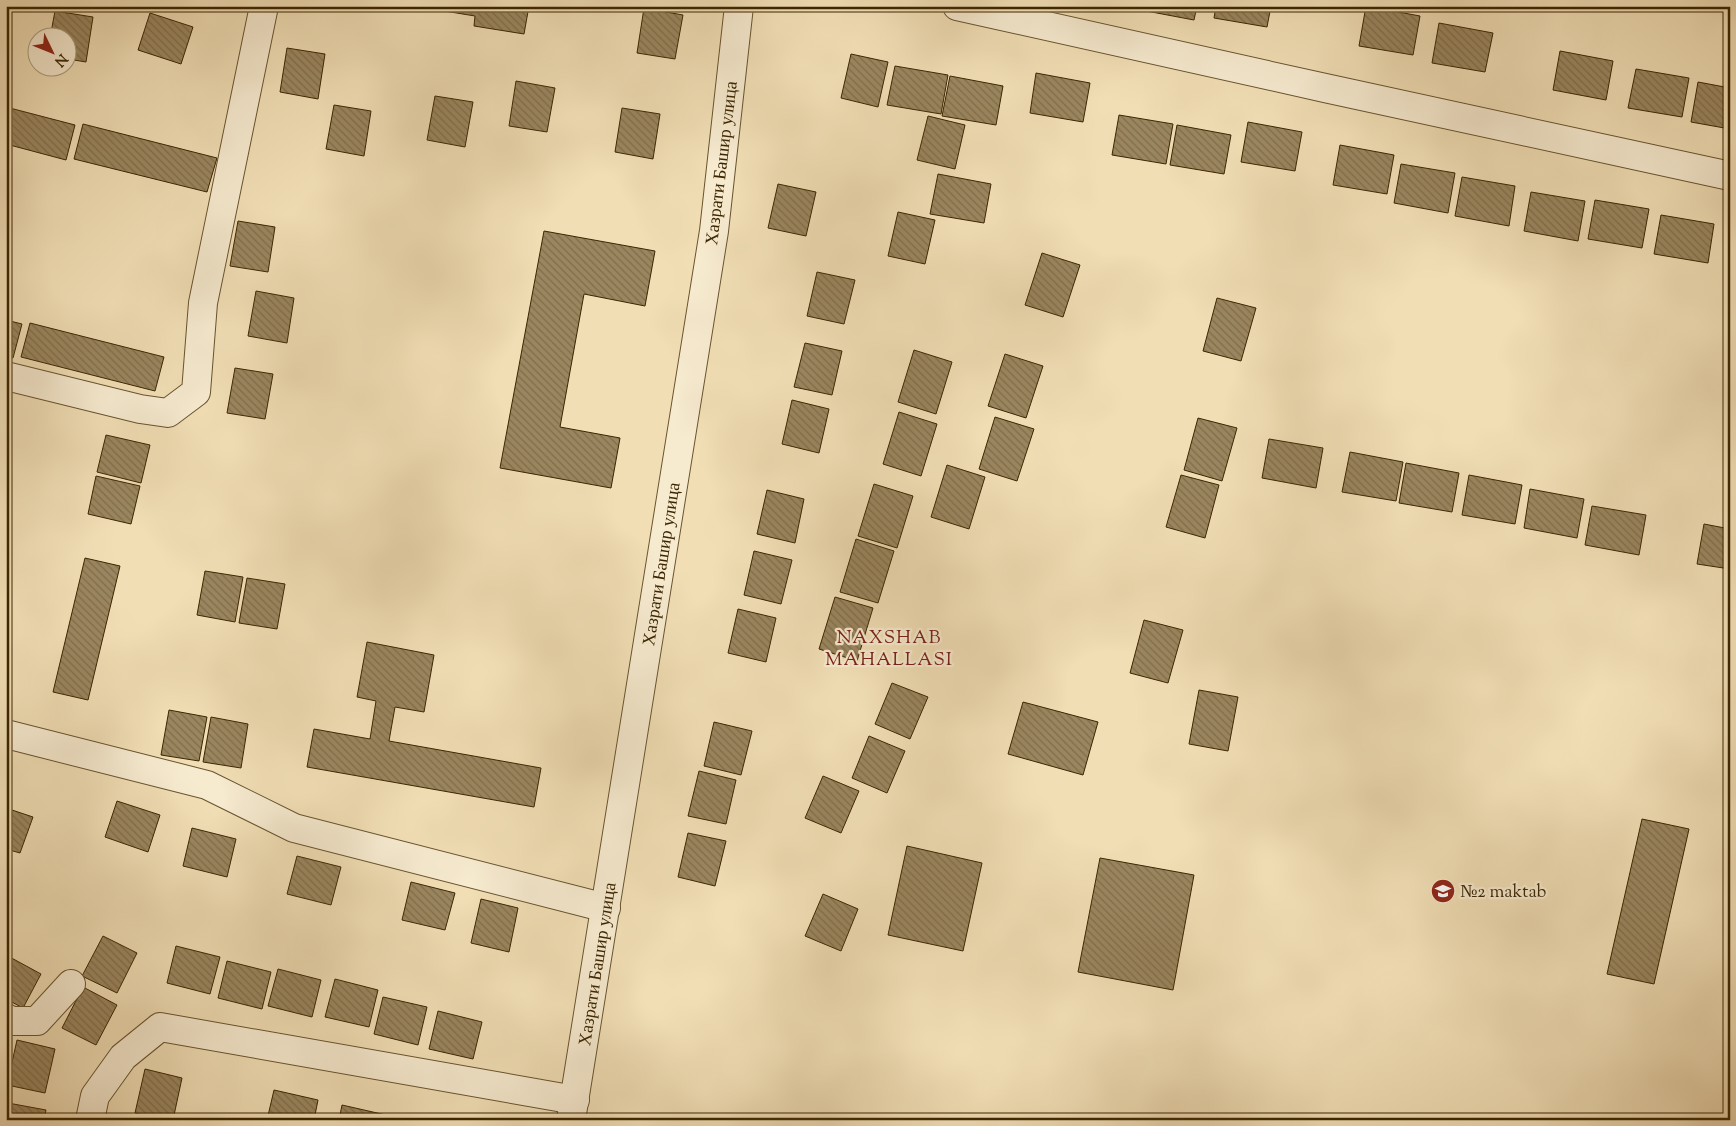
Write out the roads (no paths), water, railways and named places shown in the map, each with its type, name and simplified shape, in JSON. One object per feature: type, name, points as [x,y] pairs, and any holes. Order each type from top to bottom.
[{"type":"street","points":[[6,376],[140,409],[168,412],[196,392],[203,302],[264,6]]},
{"type":"street","name":"Хазрати Башир улица","points":[[573,1110],[714,231],[738,6]]},
{"type":"street","points":[[957,6],[1730,176]]},
{"type":"street","points":[[6,734],[207,785],[294,828],[606,908]]},
{"type":"street","points":[[6,1018],[12,1021],[37,1021],[71,984]]},
{"type":"street","points":[[90,1120],[95,1096],[123,1057],[160,1027],[573,1110]]},
{"type":"place","name":"№2 maktab","points":[[1443,891]]},
{"type":"district","name":"NAXSHAB MAHALLASI","points":[[889,647]]}]
